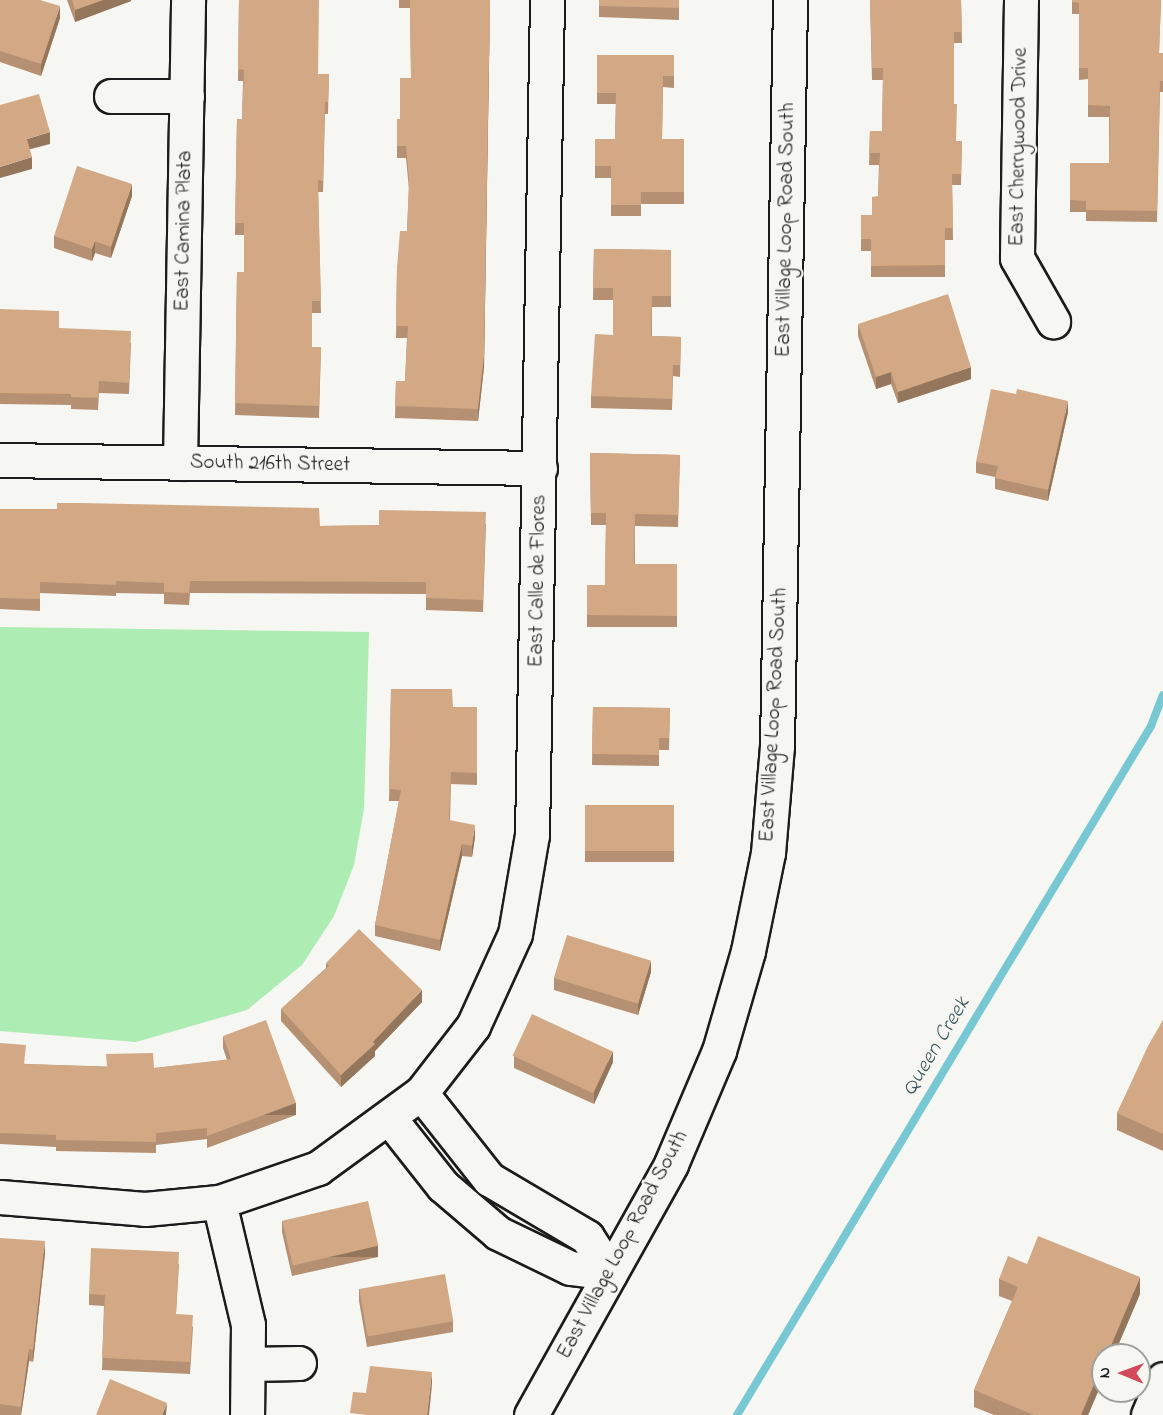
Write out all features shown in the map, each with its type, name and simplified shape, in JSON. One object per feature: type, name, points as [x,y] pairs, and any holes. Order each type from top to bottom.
[{"type":"street","name":"East Camina Plata","points":[[180,463],[188,0]]},
{"type":"street","name":"East Calle de Flores","points":[[0,1197],[145,1209],[219,1202],[318,1168],[390,1119],[421,1093],[473,1026],[515,934],[532,835],[547,0]]},
{"type":"street","name":"East Village Loop Road South","points":[[531,1415],[671,1164],[719,1051],[748,951],[768,853],[777,746],[790,0]]},
{"type":"street","name":"East Cherrywood Drive","points":[[1022,0],[1017,258],[1053,321]]},
{"type":"street","points":[[111,96],[187,96]]},
{"type":"street","name":"South 216th Street","points":[[0,460],[540,468]]},
{"type":"street","points":[[421,1093],[489,1179],[587,1238],[610,1273]]},
{"type":"street","points":[[390,1119],[443,1186],[498,1233],[570,1268],[610,1273]]},
{"type":"street","points":[[219,1202],[248,1325],[248,1415]]},
{"type":"street","points":[[249,1364],[299,1364]]},
{"type":"street","points":[[1148,1415],[1163,1379]]},
{"type":"green space","points":[[0,627],[369,632],[364,809],[354,865],[334,916],[302,965],[247,1010],[136,1042],[0,1031]]},
{"type":"building","points":[[0,0],[40,0],[60,6],[41,64],[0,51]]},
{"type":"building","points":[[72,0],[103,0],[75,10]]},
{"type":"building","points":[[239,0],[319,0],[318,74],[329,74],[328,102],[325,102],[323,181],[318,180],[321,301],[312,301],[312,347],[321,347],[319,406],[235,403],[237,272],[244,272],[244,223],[235,223],[237,119],[242,119],[244,70],[238,69]]},
{"type":"building","points":[[410,0],[490,0],[484,356],[478,409],[395,406],[396,381],[405,381],[408,326],[396,326],[400,231],[407,231],[409,180],[406,146],[397,146],[397,119],[400,119],[400,78],[411,78]]},
{"type":"building","points":[[599,0],[679,0],[679,8],[599,6]]},
{"type":"building","points":[[870,0],[961,0],[962,32],[954,32],[954,104],[957,104],[956,141],[962,141],[961,174],[952,174],[953,228],[945,228],[945,265],[871,266],[871,239],[861,239],[861,215],[872,215],[872,197],[878,196],[880,153],[869,153],[870,131],[882,131],[883,68],[872,68]]},
{"type":"building","points":[[1072,0],[1161,0],[1159,53],[1163,53],[1163,81],[1160,81],[1157,211],[1086,210],[1086,201],[1070,200],[1070,163],[1109,163],[1110,106],[1088,105],[1088,68],[1079,68],[1079,3],[1072,2]]},
{"type":"building","points":[[597,55],[674,55],[674,76],[663,76],[662,139],[684,139],[684,192],[641,192],[641,205],[611,205],[611,166],[595,166],[595,139],[615,139],[616,93],[597,93]]},
{"type":"building","points":[[39,94],[50,132],[27,139],[32,157],[0,167],[0,105]]},
{"type":"building","points":[[77,166],[132,184],[111,247],[95,241],[92,249],[54,236]]},
{"type":"building","points":[[594,249],[671,250],[671,296],[652,296],[651,336],[681,337],[680,365],[673,365],[672,399],[591,396],[595,334],[613,335],[613,288],[593,288]]},
{"type":"building","points":[[948,294],[971,367],[898,392],[891,372],[876,377],[858,324]]},
{"type":"building","points":[[0,309],[59,311],[59,328],[131,331],[129,383],[99,381],[98,398],[71,397],[71,394],[0,393]]},
{"type":"building","points":[[991,389],[1016,394],[1017,389],[1068,401],[1048,490],[995,478],[998,466],[976,462]]},
{"type":"building","points":[[590,453],[680,455],[678,515],[635,514],[634,564],[677,564],[677,616],[587,615],[587,585],[605,585],[606,513],[591,513]]},
{"type":"building","points":[[57,503],[319,508],[320,526],[379,525],[379,510],[486,512],[483,600],[426,598],[426,582],[190,581],[189,593],[164,592],[164,583],[116,581],[116,585],[40,582],[40,599],[0,598],[0,509],[57,509]]},
{"type":"building","points":[[391,689],[452,689],[453,707],[477,707],[477,773],[451,772],[449,820],[475,825],[472,846],[462,844],[440,940],[375,925],[401,790],[389,789]]},
{"type":"building","points":[[593,707],[670,708],[669,738],[659,738],[659,755],[592,754]]},
{"type":"building","points":[[585,805],[674,805],[674,851],[585,851]]},
{"type":"building","points":[[359,929],[422,990],[373,1042],[375,1044],[341,1075],[281,1009],[329,966],[326,963]]},
{"type":"building","points":[[567,935],[651,961],[638,1004],[554,978]]},
{"type":"building","points":[[532,1014],[613,1052],[593,1093],[513,1056]]},
{"type":"building","points":[[266,1020],[296,1103],[207,1136],[207,1128],[156,1133],[156,1142],[56,1140],[56,1135],[0,1133],[0,1043],[26,1045],[24,1064],[107,1067],[106,1054],[153,1053],[154,1068],[231,1059],[223,1036]]},
{"type":"building","points":[[1163,1020],[1163,1134],[1117,1113],[1148,1046]]},
{"type":"building","points":[[368,1201],[378,1246],[293,1266],[282,1221]]},
{"type":"building","points":[[1038,1236],[1140,1277],[1112,1343],[1091,1343],[1091,1391],[1081,1415],[1034,1415],[974,1390],[1018,1287],[999,1279],[1008,1256],[1027,1264]]},
{"type":"building","points":[[0,1238],[45,1241],[33,1350],[29,1349],[21,1407],[0,1404]]},
{"type":"building","points":[[91,1248],[179,1252],[176,1314],[193,1315],[190,1362],[102,1358],[105,1295],[89,1294]]},
{"type":"building","points":[[445,1274],[453,1321],[368,1336],[359,1289]]},
{"type":"building","points":[[370,1366],[432,1372],[427,1415],[350,1413],[353,1392],[366,1393]]},
{"type":"building","points":[[110,1379],[167,1403],[162,1415],[96,1415]]},
{"type":"waterway","name":"Queen Creek","points":[[737,1415],[1151,726],[1163,695]]}]
